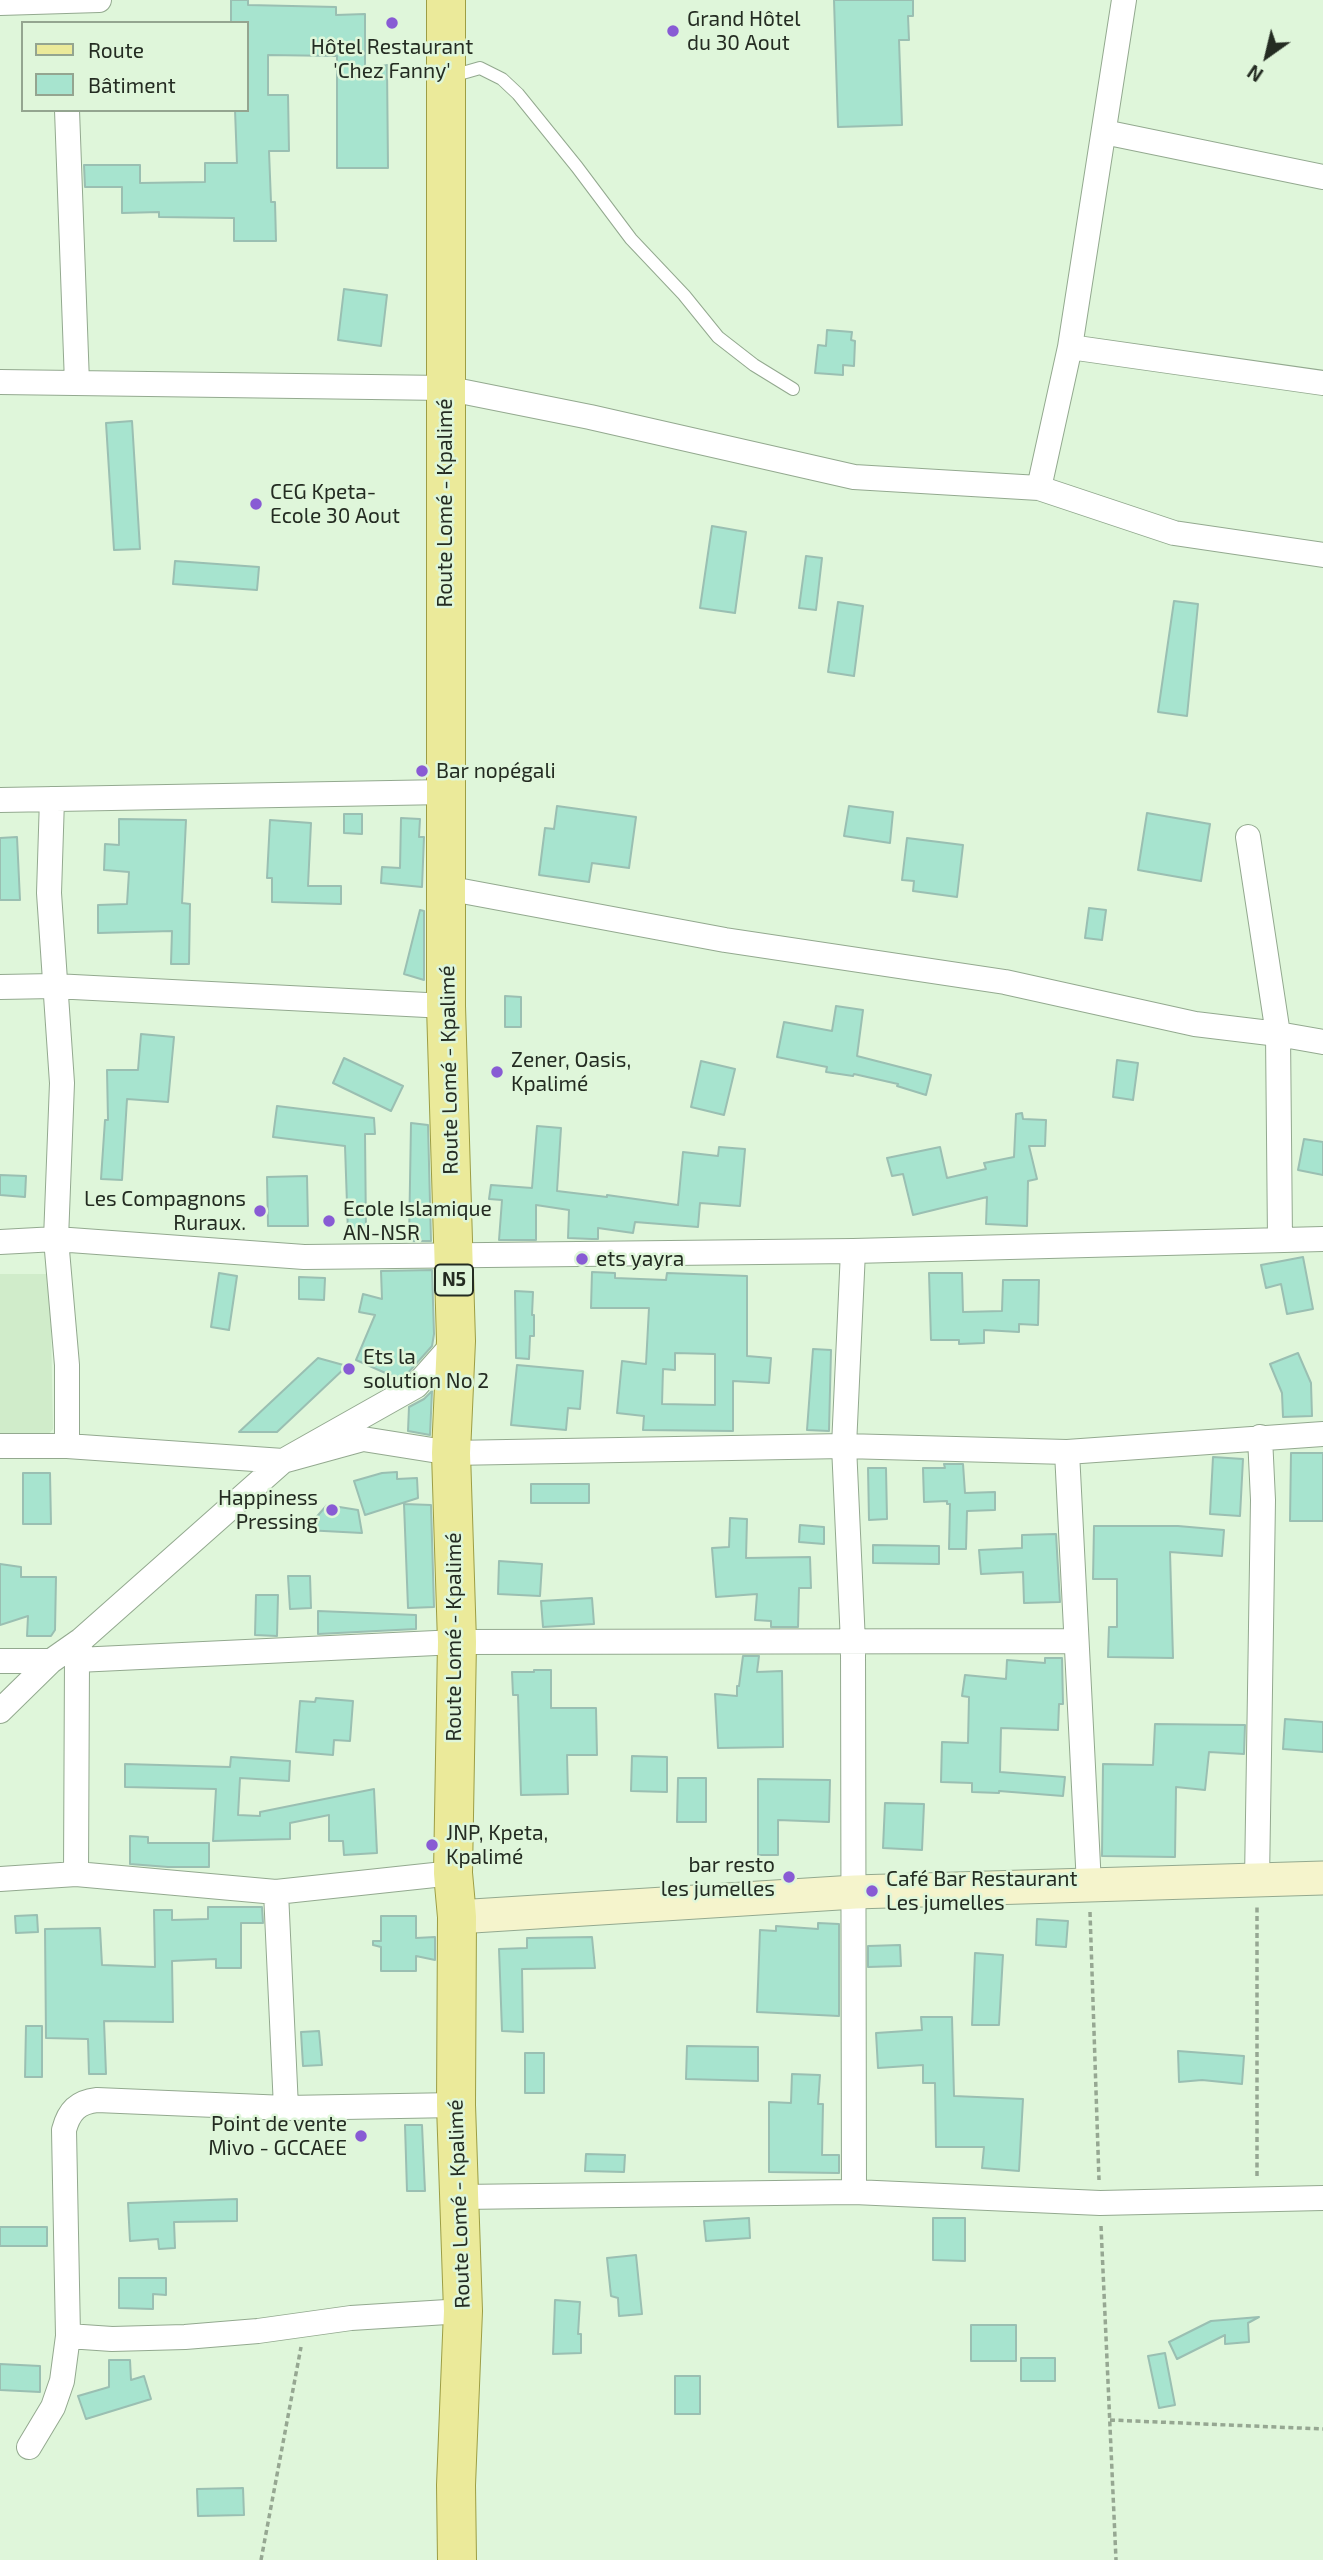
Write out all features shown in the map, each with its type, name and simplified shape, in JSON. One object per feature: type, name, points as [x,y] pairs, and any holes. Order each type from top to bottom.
[{"type":"main road","name":"Route Lomé - Kpalimé","points":[[446,0],[446,1006],[456,1341],[451,1453],[457,1642],[453,1873],[457,1917],[456,2105],[463,2311],[456,2485],[457,2560]]},
{"type":"street","points":[[0,3],[64,13],[99,0]]},
{"type":"street","points":[[1039,488],[1070,346],[1124,0]]},
{"type":"street","points":[[67,112],[77,383]]},
{"type":"street","points":[[1104,132],[1323,177]]},
{"type":"street","points":[[1070,346],[1323,383]]},
{"type":"street","points":[[0,382],[445,388],[590,417],[854,477],[1039,488],[1174,533],[1323,555]]},
{"type":"street","points":[[0,800],[446,792]]},
{"type":"street","points":[[52,799],[49,892],[62,1083],[56,1239],[67,1365],[67,1446]]},
{"type":"street","points":[[1248,838],[1278,1034],[1280,1240]]},
{"type":"street","points":[[446,888],[726,940],[1005,982],[1195,1024],[1323,1042]]},
{"type":"street","points":[[0,987],[54,986],[446,1006]]},
{"type":"street","points":[[0,1242],[56,1239],[304,1257],[853,1251],[1323,1239]]},
{"type":"street","points":[[853,1251],[844,1446],[853,1643],[851,1758],[855,1892],[854,2192]]},
{"type":"street","points":[[76,1874],[79,1650],[283,1461],[416,1386],[456,1341]]},
{"type":"street","points":[[0,1447],[67,1446],[283,1461],[363,1439],[451,1453],[844,1446],[1067,1452],[1323,1434]]},
{"type":"street","points":[[1257,1880],[1263,1500],[1260,1437]]},
{"type":"street","points":[[1067,1452],[1089,1885]]},
{"type":"street","points":[[0,1661],[51,1661],[79,1650],[457,1642],[1076,1641]]},
{"type":"street","points":[[0,1711],[51,1661]]},
{"type":"street","points":[[0,1879],[76,1874],[276,1892],[453,1873]]},
{"type":"street","points":[[457,1917],[855,1892],[1323,1878]]},
{"type":"street","points":[[276,1892],[286,2108]]},
{"type":"street","points":[[29,2447],[53,2407],[62,2381],[68,2336],[64,2130],[67,2119],[75,2108],[85,2102],[97,2100],[286,2108],[456,2105]]},
{"type":"street","points":[[460,2197],[854,2192],[1100,2203],[1323,2198]]},
{"type":"street","points":[[68,2336],[112,2340],[185,2337],[351,2318],[463,2311]]},
{"type":"lane","points":[[448,77],[480,68],[502,79],[564,150],[631,239],[684,295],[718,337],[754,365],[793,389]]},
{"type":"path","points":[[1257,1880],[1257,2199]]},
{"type":"path","points":[[261,2560],[305,2324]]},
{"type":"path","points":[[1110,2420],[1323,2429]]},
{"type":"shaded area","points":[[0,1274],[50,1274],[53,1429],[47,1436],[0,1436]]},
{"type":"building","points":[[231,0],[248,0],[248,5],[336,7],[336,15],[365,14],[365,70],[387,65],[388,168],[337,168],[337,56],[268,55],[268,95],[288,95],[289,151],[269,151],[276,241],[234,241],[234,218],[159,217],[159,212],[122,213],[122,187],[85,187],[84,165],[140,165],[140,183],[205,182],[205,163],[237,163],[235,112],[248,112],[248,21],[231,21]]},
{"type":"building","points":[[834,0],[913,0],[913,16],[908,16],[909,40],[899,40],[902,125],[838,127]]},
{"type":"building","points":[[344,289],[387,295],[381,346],[338,340]]},
{"type":"building","points":[[827,330],[852,332],[851,340],[855,341],[854,366],[843,365],[843,375],[815,373],[818,345],[826,346]]},
{"type":"building","points":[[132,421],[140,549],[114,550],[106,423]]},
{"type":"building","points":[[712,526],[746,532],[735,613],[700,608]]},
{"type":"building","points":[[806,556],[822,558],[816,610],[799,608]]},
{"type":"building","points":[[175,561],[259,567],[257,590],[173,584]]},
{"type":"building","points":[[1174,601],[1198,604],[1187,716],[1158,712]]},
{"type":"building","points":[[838,602],[863,606],[854,676],[828,672]]},
{"type":"building","points":[[557,806],[636,817],[629,868],[592,863],[589,882],[539,875],[545,828],[554,829]]},
{"type":"building","points":[[849,806],[893,812],[890,843],[844,836]]},
{"type":"building","points":[[1147,813],[1210,824],[1201,881],[1138,870]]},
{"type":"building","points":[[344,814],[362,814],[362,834],[344,833]]},
{"type":"building","points":[[401,818],[420,819],[419,837],[424,837],[422,887],[381,883],[382,867],[400,868]]},
{"type":"building","points":[[119,819],[186,820],[182,903],[190,904],[189,964],[171,964],[172,931],[98,933],[98,905],[127,904],[129,872],[104,870],[105,844],[119,845]]},
{"type":"building","points":[[270,820],[311,823],[308,886],[341,886],[341,904],[272,902],[272,878],[267,878]]},
{"type":"building","points":[[17,837],[20,900],[0,900],[0,838]]},
{"type":"building","points":[[907,838],[963,845],[957,897],[913,891],[914,881],[902,880]]},
{"type":"building","points":[[1089,908],[1106,910],[1102,940],[1085,938]]},
{"type":"building","points":[[420,910],[424,911],[424,980],[404,974]]},
{"type":"building","points":[[505,996],[521,997],[521,1027],[505,1027]]},
{"type":"building","points":[[836,1006],[863,1010],[857,1056],[931,1075],[926,1095],[897,1086],[898,1084],[854,1074],[826,1072],[827,1067],[777,1057],[784,1022],[832,1031]]},
{"type":"building","points":[[141,1034],[174,1037],[168,1102],[127,1099],[122,1180],[101,1179],[105,1120],[108,1120],[107,1070],[138,1070]]},
{"type":"building","points":[[344,1058],[403,1086],[391,1111],[333,1083]]},
{"type":"building","points":[[1117,1060],[1138,1063],[1133,1100],[1113,1097]]},
{"type":"building","points":[[701,1061],[735,1069],[724,1115],[691,1107]]},
{"type":"building","points":[[277,1106],[374,1118],[375,1134],[365,1134],[366,1234],[348,1233],[345,1146],[273,1137]]},
{"type":"building","points":[[1022,1113],[1023,1119],[1046,1120],[1045,1146],[1029,1146],[1037,1179],[1028,1181],[1027,1226],[986,1224],[987,1197],[913,1215],[903,1174],[892,1176],[887,1158],[940,1147],[947,1178],[986,1169],[984,1163],[1014,1157],[1016,1114]]},
{"type":"building","points":[[411,1123],[428,1125],[431,1241],[409,1241]]},
{"type":"building","points":[[537,1126],[561,1128],[557,1191],[678,1205],[683,1152],[718,1156],[719,1147],[745,1149],[740,1206],[700,1203],[698,1227],[635,1222],[633,1233],[598,1228],[598,1239],[592,1239],[568,1238],[569,1210],[536,1205],[536,1240],[499,1240],[502,1200],[489,1199],[491,1185],[532,1188]]},
{"type":"building","points":[[1304,1139],[1323,1142],[1323,1175],[1298,1170]]},
{"type":"building","points":[[0,1175],[26,1176],[25,1197],[0,1195]]},
{"type":"building","points":[[307,1176],[308,1226],[268,1226],[267,1177]]},
{"type":"building","points":[[1303,1257],[1313,1309],[1287,1314],[1281,1284],[1266,1288],[1261,1265]]},
{"type":"building","points":[[432,1270],[432,1346],[407,1374],[399,1379],[356,1360],[375,1315],[359,1312],[363,1294],[382,1299],[381,1271]]},
{"type":"building","points":[[592,1272],[615,1273],[615,1278],[666,1280],[667,1273],[747,1276],[747,1356],[771,1358],[769,1383],[733,1381],[733,1431],[643,1430],[644,1416],[617,1413],[622,1361],[646,1364],[649,1308],[591,1308]],"holes":[[[675,1353],[715,1354],[715,1405],[662,1404],[663,1369],[675,1370]]]},
{"type":"building","points":[[219,1273],[237,1276],[229,1330],[211,1327]]},
{"type":"building","points":[[929,1273],[962,1273],[963,1312],[1002,1311],[1003,1280],[1039,1280],[1038,1325],[1019,1324],[1019,1332],[984,1330],[984,1343],[959,1344],[959,1340],[931,1340]]},
{"type":"building","points":[[299,1277],[325,1278],[324,1300],[299,1299]]},
{"type":"building","points":[[515,1291],[533,1292],[534,1336],[530,1336],[529,1359],[516,1358]]},
{"type":"building","points":[[813,1349],[831,1350],[829,1431],[807,1430]]},
{"type":"building","points":[[1298,1353],[1311,1383],[1312,1416],[1283,1417],[1282,1393],[1270,1364]]},
{"type":"building","points":[[318,1358],[347,1366],[277,1432],[239,1432]]},
{"type":"building","points":[[517,1365],[583,1371],[580,1409],[568,1408],[566,1430],[511,1425]]},
{"type":"building","points":[[432,1391],[430,1435],[408,1431],[409,1407]]},
{"type":"building","points":[[1291,1453],[1323,1453],[1323,1521],[1290,1521]]},
{"type":"building","points":[[1213,1457],[1243,1459],[1240,1516],[1210,1514]]},
{"type":"building","points":[[944,1464],[963,1464],[965,1493],[995,1492],[995,1510],[967,1511],[966,1549],[949,1549],[950,1504],[947,1504],[947,1501],[924,1502],[923,1468],[945,1468]]},
{"type":"building","points":[[868,1468],[886,1468],[887,1519],[869,1520]]},
{"type":"building","points":[[397,1472],[397,1479],[417,1478],[418,1498],[365,1515],[354,1481]]},
{"type":"building","points":[[23,1473],[50,1473],[51,1524],[23,1524]]},
{"type":"building","points":[[531,1484],[589,1484],[589,1503],[531,1503]]},
{"type":"building","points":[[404,1504],[431,1505],[434,1607],[408,1608]]},
{"type":"building","points":[[327,1505],[358,1510],[362,1533],[305,1530]]},
{"type":"building","points":[[730,1518],[747,1519],[746,1558],[810,1557],[811,1588],[799,1588],[798,1627],[771,1627],[771,1621],[755,1620],[757,1594],[716,1597],[712,1548],[729,1547]]},
{"type":"building","points":[[800,1525],[824,1527],[824,1544],[799,1542]]},
{"type":"building","points":[[1094,1526],[1178,1526],[1224,1530],[1222,1556],[1170,1552],[1173,1658],[1108,1657],[1109,1627],[1117,1627],[1117,1579],[1093,1579]]},
{"type":"building","points":[[1056,1534],[1060,1602],[1024,1603],[1023,1572],[981,1574],[979,1550],[1022,1548],[1022,1535]]},
{"type":"building","points":[[873,1545],[939,1546],[939,1564],[873,1563]]},
{"type":"building","points":[[499,1561],[542,1564],[540,1596],[498,1594]]},
{"type":"building","points":[[0,1564],[21,1567],[21,1577],[56,1577],[55,1630],[51,1636],[27,1636],[28,1616],[0,1625]]},
{"type":"building","points":[[288,1576],[310,1576],[311,1608],[290,1609]]},
{"type":"building","points":[[256,1595],[278,1595],[277,1636],[255,1635]]},
{"type":"building","points":[[592,1598],[594,1624],[543,1627],[541,1601]]},
{"type":"building","points":[[318,1611],[416,1615],[416,1629],[318,1634]]},
{"type":"building","points":[[743,1656],[759,1656],[757,1672],[782,1671],[783,1747],[718,1748],[715,1694],[737,1696]]},
{"type":"building","points":[[1045,1658],[1062,1658],[1063,1704],[1059,1704],[1058,1730],[1001,1728],[1000,1772],[1065,1777],[1063,1796],[999,1791],[972,1792],[972,1783],[941,1782],[942,1742],[968,1743],[969,1697],[962,1696],[965,1675],[1006,1679],[1007,1660],[1045,1663]]},
{"type":"building","points":[[551,1670],[551,1708],[596,1708],[597,1755],[567,1755],[568,1794],[521,1795],[518,1695],[513,1695],[512,1672]]},
{"type":"building","points":[[316,1698],[353,1701],[350,1741],[334,1740],[333,1755],[296,1752],[300,1701],[315,1702]]},
{"type":"building","points":[[1285,1719],[1323,1722],[1323,1752],[1283,1749]]},
{"type":"building","points":[[1155,1724],[1245,1725],[1244,1754],[1209,1752],[1205,1790],[1176,1787],[1175,1857],[1102,1856],[1103,1764],[1153,1765]]},
{"type":"building","points":[[632,1756],[667,1757],[667,1792],[631,1791]]},
{"type":"building","points":[[231,1757],[290,1761],[289,1781],[240,1778],[238,1815],[260,1816],[260,1812],[374,1789],[377,1853],[344,1855],[343,1841],[329,1841],[329,1815],[290,1823],[290,1839],[213,1841],[216,1789],[125,1787],[125,1764],[230,1767]]},
{"type":"building","points":[[678,1778],[706,1778],[706,1822],[677,1822]]},
{"type":"building","points":[[758,1779],[830,1780],[829,1822],[778,1820],[778,1855],[758,1855]]},
{"type":"building","points":[[885,1803],[924,1804],[922,1850],[883,1848]]},
{"type":"building","points":[[130,1836],[148,1837],[148,1843],[209,1843],[209,1867],[130,1864]]},
{"type":"building","points":[[208,1907],[262,1907],[263,1923],[241,1923],[241,1968],[216,1968],[216,1959],[172,1961],[173,2022],[104,2021],[106,2074],[89,2074],[88,2039],[46,2038],[45,1929],[100,1928],[102,1965],[155,1967],[154,1910],[172,1910],[172,1920],[208,1919]]},
{"type":"building","points":[[37,1915],[38,1932],[16,1933],[15,1916]]},
{"type":"building","points":[[381,1916],[416,1916],[416,1938],[435,1937],[435,1960],[416,1956],[416,1971],[381,1971],[381,1947],[373,1945],[373,1941],[381,1941]]},
{"type":"building","points":[[1037,1919],[1068,1921],[1066,1947],[1036,1945]]},
{"type":"building","points":[[818,1923],[839,1924],[839,2016],[757,2012],[760,1930],[776,1931],[776,1926],[818,1929]]},
{"type":"building","points":[[592,1937],[595,1968],[522,1969],[523,2032],[502,2031],[499,1949],[527,1948],[527,1938]]},
{"type":"building","points":[[900,1945],[901,1966],[868,1967],[868,1946]]},
{"type":"building","points":[[975,1953],[1003,1955],[999,2025],[972,2025]]},
{"type":"building","points":[[921,2017],[952,2017],[954,2096],[1023,2099],[1019,2171],[982,2168],[984,2147],[936,2147],[935,2083],[923,2083],[923,2065],[878,2068],[876,2033],[922,2030]]},
{"type":"building","points":[[26,2026],[42,2026],[42,2077],[25,2077]]},
{"type":"building","points":[[319,2031],[322,2065],[303,2066],[301,2032]]},
{"type":"building","points":[[687,2046],[758,2047],[758,2081],[686,2079]]},
{"type":"building","points":[[1178,2051],[1244,2056],[1242,2084],[1202,2080],[1179,2082]]},
{"type":"building","points":[[525,2053],[544,2053],[544,2093],[525,2093]]},
{"type":"building","points":[[792,2074],[820,2075],[818,2104],[823,2104],[822,2155],[839,2155],[839,2173],[769,2172],[769,2102],[791,2103]]},
{"type":"building","points":[[405,2125],[422,2125],[425,2191],[407,2191]]},
{"type":"building","points":[[586,2154],[625,2155],[624,2172],[585,2171]]},
{"type":"building","points":[[237,2199],[237,2221],[174,2222],[175,2248],[159,2249],[158,2239],[130,2241],[128,2203]]},
{"type":"building","points":[[749,2218],[750,2238],[706,2241],[704,2221]]},
{"type":"building","points":[[933,2218],[965,2218],[965,2261],[933,2260]]},
{"type":"building","points":[[0,2227],[47,2227],[47,2246],[0,2246]]},
{"type":"building","points":[[636,2255],[642,2314],[619,2316],[618,2298],[611,2296],[607,2258]]},
{"type":"building","points":[[119,2278],[166,2278],[166,2295],[153,2294],[153,2309],[119,2308]]},
{"type":"building","points":[[555,2300],[580,2302],[578,2334],[581,2334],[581,2353],[553,2354]]},
{"type":"building","points":[[1259,2317],[1248,2323],[1249,2342],[1225,2344],[1225,2335],[1177,2359],[1169,2342],[1211,2321]]},
{"type":"building","points":[[971,2325],[1016,2325],[1016,2361],[971,2361]]},
{"type":"building","points":[[1165,2353],[1175,2405],[1159,2408],[1148,2356]]},
{"type":"building","points":[[1021,2358],[1055,2358],[1055,2381],[1021,2381]]},
{"type":"building","points":[[109,2360],[130,2360],[131,2380],[144,2376],[151,2399],[86,2419],[78,2396],[109,2387]]},
{"type":"building","points":[[0,2364],[40,2366],[40,2392],[0,2390]]},
{"type":"building","points":[[675,2376],[700,2376],[700,2414],[675,2414]]},
{"type":"building","points":[[243,2488],[244,2515],[198,2516],[197,2489]]},
{"type":"place","name":"Hôtel Restaurant 'Chez Fanny'","points":[[392,23]]},
{"type":"place","name":"Grand Hôtel du 30 Aout","points":[[673,31]]},
{"type":"place","name":"CEG Kpeta- Ecole 30 Aout","points":[[256,504]]},
{"type":"place","name":"Bar nopégali","points":[[422,771]]},
{"type":"place","name":"Zener, Oasis, Kpalimé","points":[[497,1072]]},
{"type":"place","name":"Les Compagnons Ruraux.","points":[[260,1211]]},
{"type":"place","name":"Ecole Islamique AN-NSR","points":[[329,1221]]},
{"type":"place","name":"ets yayra","points":[[582,1259]]},
{"type":"place","name":"Ets la solution No 2","points":[[349,1369]]},
{"type":"place","name":"Happiness Pressing","points":[[332,1510]]},
{"type":"place","name":"JNP, Kpeta, Kpalimé","points":[[432,1845]]},
{"type":"place","name":"bar resto les jumelles","points":[[789,1877]]},
{"type":"place","name":"Café Bar Restaurant Les jumelles","points":[[872,1891]]},
{"type":"place","name":"Point de vente Mivo - GCCAEE","points":[[361,2136]]}]
